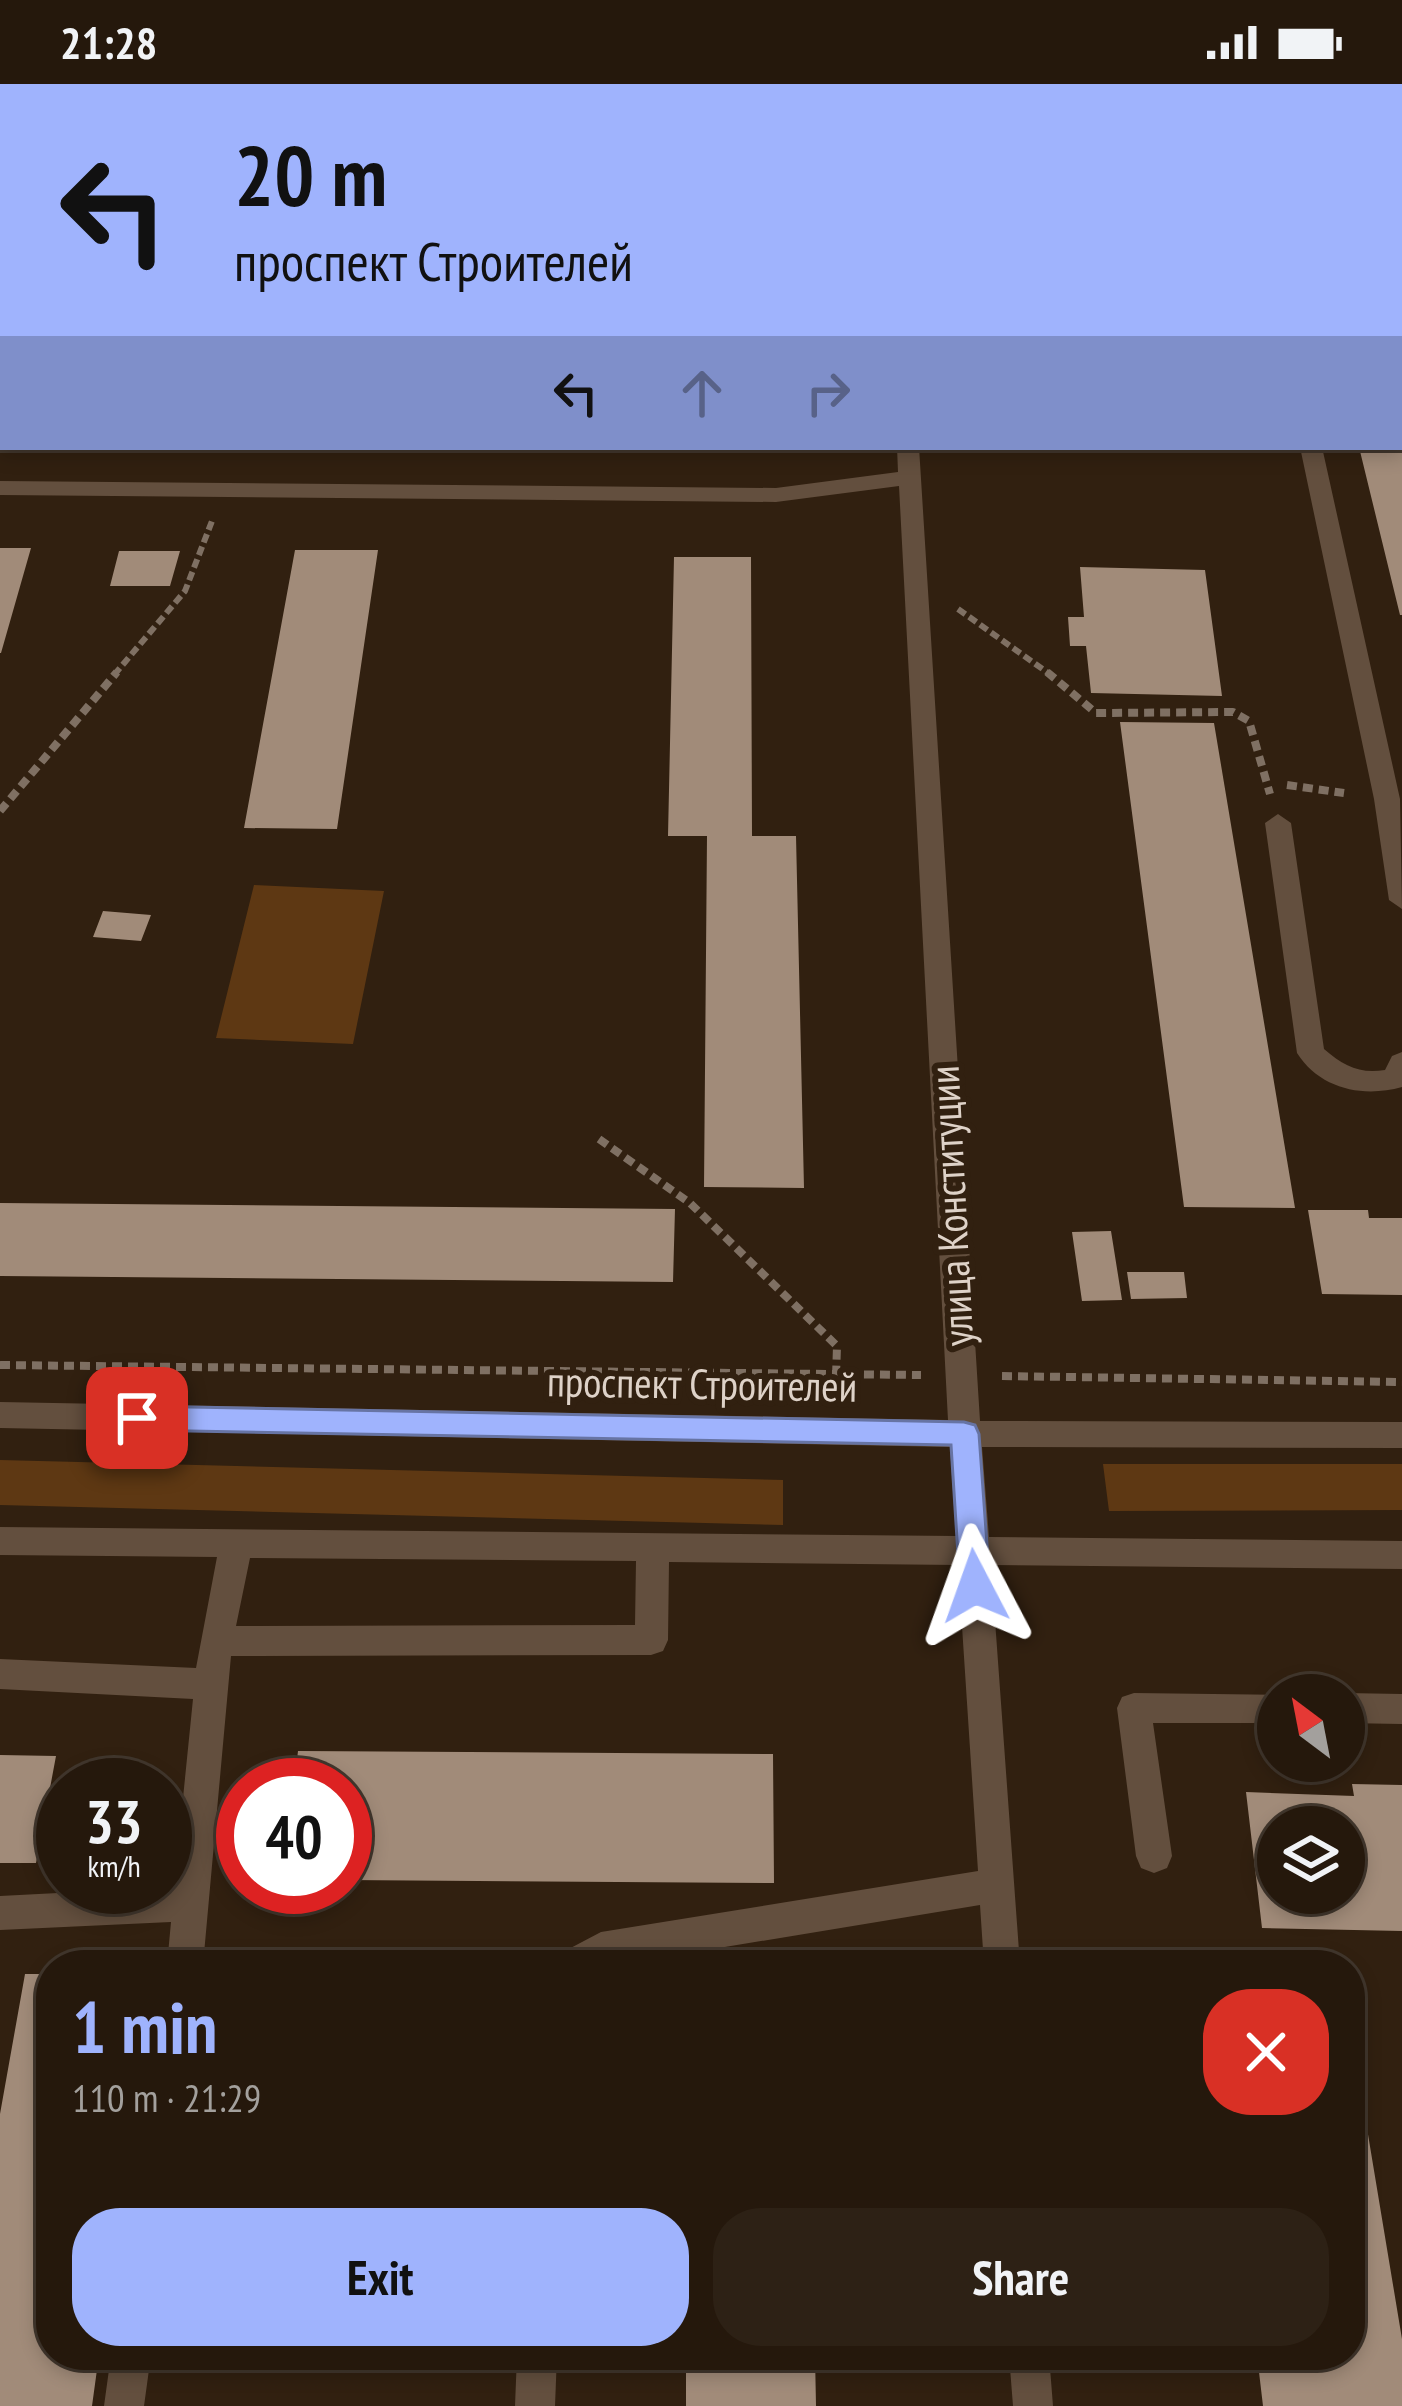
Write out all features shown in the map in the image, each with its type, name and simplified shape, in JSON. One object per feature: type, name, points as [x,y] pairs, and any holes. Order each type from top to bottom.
[{"type":"street","name":"улица Конституции","points":[[908,450],[964,1434],[1001,1950]]},
{"type":"street","points":[[1312,450],[1394,799],[1402,900]]},
{"type":"street","points":[[0,488],[776,495],[908,478]]},
{"type":"street","points":[[1277,823],[1311,1053],[1337,1078],[1373,1086],[1397,1078],[1402,1063]]},
{"type":"street","name":"проспект Строителей","points":[[0,1415],[964,1434],[1402,1435]]},
{"type":"street","points":[[0,1540],[1402,1556]]},
{"type":"street","points":[[192,1854],[209,1684],[236,1544]]},
{"type":"street","points":[[216,1641],[651,1640],[653,1550]]},
{"type":"street","points":[[0,1674],[209,1684]]},
{"type":"street","points":[[1154,1856],[1133,1708],[1257,1708]]},
{"type":"street","points":[[1365,1708],[1402,1709]]},
{"type":"street","points":[[601,1950],[997,1885]]},
{"type":"street","points":[[0,1912],[36,1910]]},
{"type":"street","points":[[185,1950],[187,1914]]},
{"type":"street","points":[[124,2406],[129,2370]]},
{"type":"street","points":[[535,2406],[536,2370]]},
{"type":"street","points":[[1030,2370],[1033,2406]]},
{"type":"path","points":[[0,811],[185,591],[220,491]]},
{"type":"path","points":[[915,599],[961,610],[1096,713],[1233,712],[1250,721],[1277,823]]},
{"type":"path","points":[[1266,782],[1394,799]]},
{"type":"path","points":[[599,1139],[690,1203],[837,1346],[836,1377]]},
{"type":"path","points":[[0,1365],[1402,1382]]},
{"type":"shaded area","points":[[254,885],[384,891],[353,1044],[216,1038]]},
{"type":"shaded area","points":[[0,1460],[783,1480],[783,1525],[0,1505]]},
{"type":"shaded area","points":[[1103,1464],[1402,1464],[1402,1510],[1109,1511]]},
{"type":"building","points":[[1360,450],[1402,450],[1400,615]]},
{"type":"building","points":[[0,548],[31,548],[1,653],[0,653]]},
{"type":"building","points":[[295,550],[378,550],[337,829],[244,828]]},
{"type":"building","points":[[119,551],[180,551],[170,586],[110,586]]},
{"type":"building","points":[[674,557],[751,557],[752,836],[796,836],[804,1188],[704,1187],[707,836],[668,836]]},
{"type":"building","points":[[1080,567],[1205,570],[1222,696],[1091,693],[1086,646],[1070,646],[1068,617],[1084,617]]},
{"type":"building","points":[[1120,722],[1214,723],[1295,1208],[1184,1207]]},
{"type":"building","points":[[103,911],[151,915],[141,941],[93,937]]},
{"type":"building","points":[[0,1203],[675,1209],[673,1282],[0,1276]]},
{"type":"building","points":[[1308,1210],[1368,1210],[1369,1218],[1402,1218],[1402,1295],[1322,1294]]},
{"type":"building","points":[[1111,1231],[1122,1300],[1082,1301],[1072,1232]]},
{"type":"building","points":[[1127,1272],[1184,1272],[1187,1298],[1131,1299]]},
{"type":"building","points":[[298,1751],[773,1754],[774,1883],[372,1880],[372,1758],[297,1758]]},
{"type":"building","points":[[0,1755],[56,1756],[36,1758],[36,1863],[0,1863]]},
{"type":"building","points":[[1352,1784],[1402,1785],[1402,1931],[1262,1928],[1260,1914],[1365,1914],[1365,1806],[1257,1806],[1257,1886],[1246,1792],[1354,1796]]},
{"type":"building","points":[[25,1974],[36,1974],[36,2370],[97,2370],[92,2406],[0,2406],[0,2114]]},
{"type":"building","points":[[1365,2116],[1402,2339],[1402,2406],[1263,2406],[1259,2370],[1365,2370]]},
{"type":"building","points":[[686,2370],[815,2370],[816,2406],[686,2406]]},
{"type":"route","points":[[137,1418],[964,1434],[975,1586]]}]
